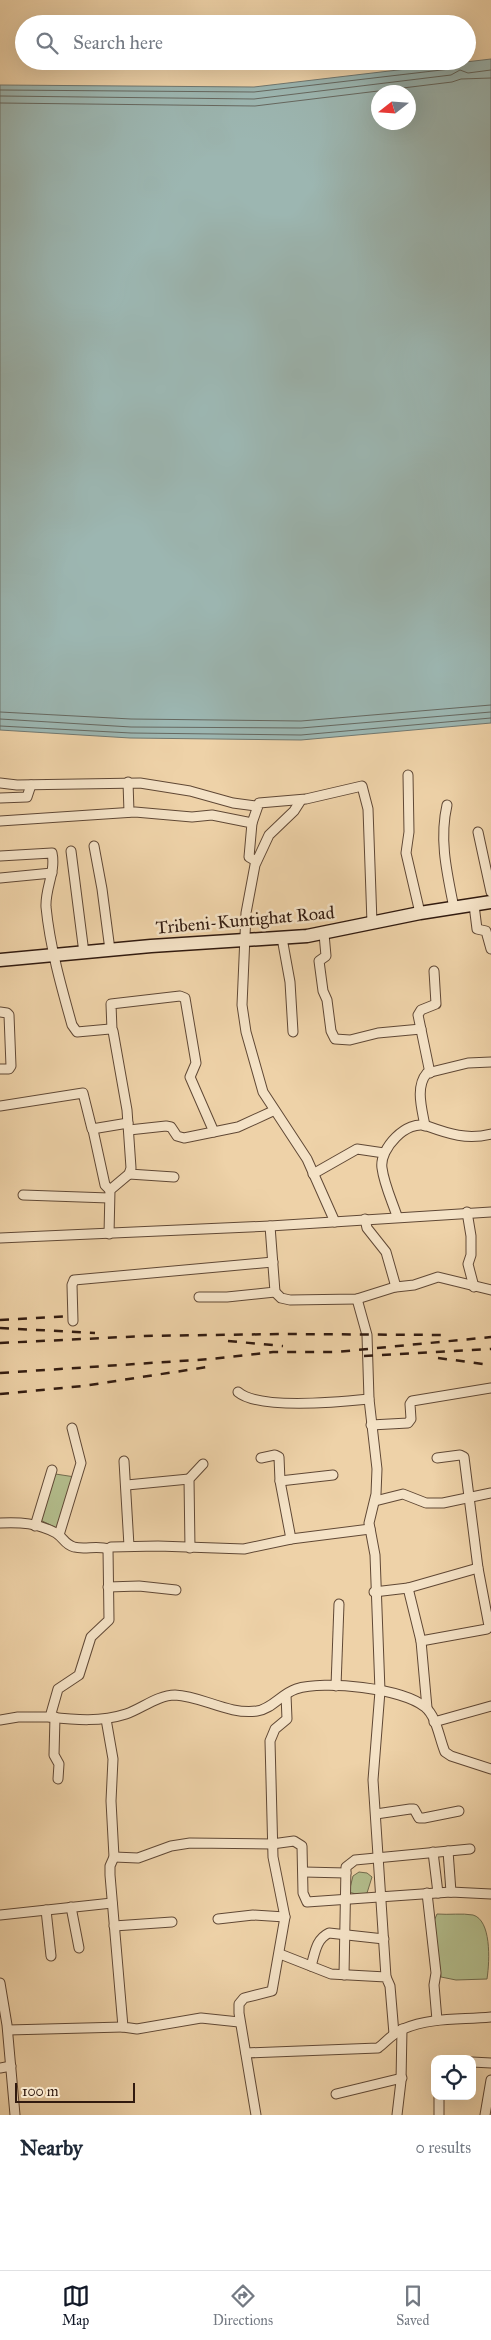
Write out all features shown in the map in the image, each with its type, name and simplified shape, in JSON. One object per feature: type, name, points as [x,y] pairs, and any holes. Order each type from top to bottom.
[{"type":"main road","name":"Tribeni-Kuntighat Road","points":[[0,960],[324,934],[420,912],[491,902]]},
{"type":"street","points":[[408,776],[409,832],[406,853],[420,912]]},
{"type":"street","points":[[128,782],[129,812]]},
{"type":"street","points":[[0,783],[31,785],[128,782],[179,789],[233,803],[256,806]]},
{"type":"street","points":[[0,798],[28,797],[31,785]]},
{"type":"street","points":[[256,861],[249,857],[252,823],[256,806],[259,802],[300,800],[360,786],[363,788],[368,809],[372,923]]},
{"type":"street","points":[[300,800],[294,811],[269,835],[256,861],[246,913],[246,941],[242,980],[243,1017],[263,1092],[273,1111],[307,1159],[335,1222]]},
{"type":"street","points":[[447,805],[442,834],[454,908]]},
{"type":"street","points":[[0,821],[129,812],[192,817],[212,815],[252,823]]},
{"type":"street","points":[[478,832],[491,892]]},
{"type":"street","points":[[94,846],[110,950]]},
{"type":"street","points":[[71,851],[84,953]]},
{"type":"street","points":[[0,856],[51,852],[53,855],[46,905],[53,955],[73,1028],[81,1032],[112,1030]]},
{"type":"street","points":[[0,878],[52,872]]},
{"type":"street","points":[[474,905],[477,929],[487,932],[491,949]]},
{"type":"street","points":[[324,934],[326,956],[319,961],[331,1031],[335,1039],[350,1040],[384,1032],[421,1029]]},
{"type":"street","points":[[282,938],[290,982],[293,1032]]},
{"type":"street","points":[[430,1072],[419,1012],[434,1006],[438,1001],[434,971]]},
{"type":"street","points":[[23,1194],[110,1194],[130,1174],[129,1127],[112,1030],[112,1004],[180,996],[185,998],[196,1063],[190,1077],[214,1132]]},
{"type":"street","points":[[0,1012],[7,1013],[9,1016],[11,1066],[10,1068],[0,1069]]},
{"type":"street","points":[[425,1126],[420,1094],[423,1078],[430,1072],[468,1064],[491,1062]]},
{"type":"street","points":[[0,1106],[84,1094],[105,1185],[110,1194],[110,1234]]},
{"type":"street","points":[[93,1130],[166,1126],[170,1127],[177,1136],[184,1138],[249,1123],[273,1111]]},
{"type":"street","points":[[397,1216],[382,1169],[384,1153],[402,1130],[425,1126],[439,1132],[471,1137],[491,1134]]},
{"type":"street","points":[[313,1174],[357,1148],[384,1153]]},
{"type":"street","points":[[130,1174],[174,1177]]},
{"type":"street","points":[[467,1212],[471,1236],[471,1255],[468,1264],[474,1287]]},
{"type":"street","points":[[0,1238],[270,1226],[397,1216],[491,1212]]},
{"type":"street","points":[[365,1219],[370,1231],[386,1252],[396,1287]]},
{"type":"street","points":[[270,1226],[275,1292],[281,1298],[290,1300],[357,1299],[438,1277],[491,1290]]},
{"type":"street","points":[[73,1321],[72,1285],[74,1280],[273,1262]]},
{"type":"street","points":[[199,1297],[227,1298],[275,1292]]},
{"type":"street","points":[[357,1299],[368,1335],[368,1399],[377,1469],[375,1501],[370,1518],[374,1555],[374,1592],[380,1691],[373,1771],[380,1857],[386,1977],[390,1986],[398,2032],[402,2078],[397,2115]]},
{"type":"street","points":[[371,1425],[408,1423],[411,1420],[410,1404],[412,1402],[491,1388]]},
{"type":"street","points":[[238,1392],[256,1400],[276,1402],[368,1399]]},
{"type":"street","points":[[59,1535],[81,1463],[72,1428]]},
{"type":"street","points":[[261,1458],[278,1456],[280,1482],[291,1539]]},
{"type":"street","points":[[421,1641],[487,1629],[488,1626],[463,1456],[437,1458]]},
{"type":"street","points":[[124,1461],[127,1485],[129,1546]]},
{"type":"street","points":[[127,1485],[189,1479],[203,1464]]},
{"type":"street","points":[[35,1526],[52,1470]]},
{"type":"street","points":[[280,1482],[333,1475]]},
{"type":"street","points":[[189,1479],[190,1548]]},
{"type":"street","points":[[375,1501],[396,1494],[409,1496],[421,1502],[433,1503],[468,1499],[491,1493]]},
{"type":"street","points":[[0,1523],[22,1522],[35,1526],[59,1535],[64,1542],[76,1548],[100,1546],[108,1549],[114,1546],[129,1546],[244,1549],[291,1539],[370,1528]]},
{"type":"street","points":[[58,1779],[59,1764],[54,1755],[53,1717],[58,1689],[79,1675],[91,1637],[109,1620],[108,1549]]},
{"type":"street","points":[[374,1592],[408,1588],[478,1568]]},
{"type":"street","points":[[108,1587],[139,1586],[176,1590]]},
{"type":"street","points":[[408,1588],[421,1641],[427,1708],[441,1744],[448,1754],[491,1770]]},
{"type":"street","points":[[336,1686],[339,1604]]},
{"type":"street","points":[[0,1720],[18,1717],[53,1717],[79,1720],[106,1719],[125,1715],[170,1696],[248,1712],[267,1708],[286,1694],[300,1688],[336,1686],[380,1691],[414,1700],[427,1708]]},
{"type":"street","points":[[256,2115],[239,2022],[239,2004],[244,1998],[272,1991],[280,1954],[285,1917],[272,1844],[270,1741],[275,1729],[287,1719],[286,1694]]},
{"type":"street","points":[[434,1722],[491,1706]]},
{"type":"street","points":[[106,1719],[113,1759],[111,1801],[114,1857],[110,1866],[123,2026]]},
{"type":"street","points":[[376,1814],[410,1809],[414,1810],[419,1818],[424,1818],[459,1811]]},
{"type":"street","points":[[114,1857],[138,1858],[172,1846],[190,1843],[272,1844],[294,1841],[300,1842],[303,1851],[303,1893],[308,1902],[427,1893],[491,1894]]},
{"type":"street","points":[[344,1975],[346,1867],[355,1860],[470,1849]]},
{"type":"street","points":[[448,1851],[450,1892]]},
{"type":"street","points":[[433,1852],[438,1893]]},
{"type":"street","points":[[304,1872],[346,1873]]},
{"type":"street","points":[[427,1893],[435,1965],[434,1991],[437,2020]]},
{"type":"street","points":[[0,1915],[112,1903]]},
{"type":"street","points":[[71,1907],[79,1948]]},
{"type":"street","points":[[46,1910],[51,1956]]},
{"type":"street","points":[[218,1919],[253,1915],[285,1917]]},
{"type":"street","points":[[114,1926],[172,1922]]},
{"type":"street","points":[[310,1966],[318,1942],[329,1933],[384,1939]]},
{"type":"street","points":[[280,1954],[331,1974],[386,1977]]},
{"type":"street","points":[[0,1983],[8,2030],[15,2115]]},
{"type":"street","points":[[246,2053],[378,2048],[398,2032],[437,2020],[491,2017]]},
{"type":"street","points":[[8,2030],[123,2026],[137,2030],[201,2018],[239,2022]]},
{"type":"street","points":[[476,2062],[491,2063]]},
{"type":"street","points":[[0,2068],[11,2066]]},
{"type":"street","points":[[336,2094],[402,2078]]},
{"type":"street","points":[[485,2115],[491,2080]]},
{"type":"street","points":[[439,2100],[439,2115]]},
{"type":"green space","points":[[49,1473],[75,1477],[59,1529],[38,1519]]},
{"type":"green space","points":[[359,1872],[367,1873],[372,1877],[367,1893],[359,1895],[349,1892],[353,1876]]},
{"type":"green space","points":[[437,1914],[469,1914],[479,1918],[483,1924],[488,1941],[489,1961],[487,1979],[456,1980],[441,1977],[434,1921]]},
{"type":"water","points":[[491,59],[491,723],[301,740],[130,738],[0,730],[0,85],[254,87],[398,70],[476,70],[476,61]]},
{"type":"railway","points":[[0,1320],[70,1316]]},
{"type":"railway","points":[[0,1328],[95,1333]]},
{"type":"railway","points":[[0,1343],[144,1336],[281,1334],[445,1335]]},
{"type":"railway","points":[[0,1373],[211,1359],[273,1352],[337,1352],[491,1337]]},
{"type":"railway","points":[[228,1341],[283,1346]]},
{"type":"railway","points":[[364,1356],[491,1349]]},
{"type":"railway","points":[[438,1358],[491,1365]]},
{"type":"railway","points":[[0,1394],[83,1386],[214,1366]]}]
